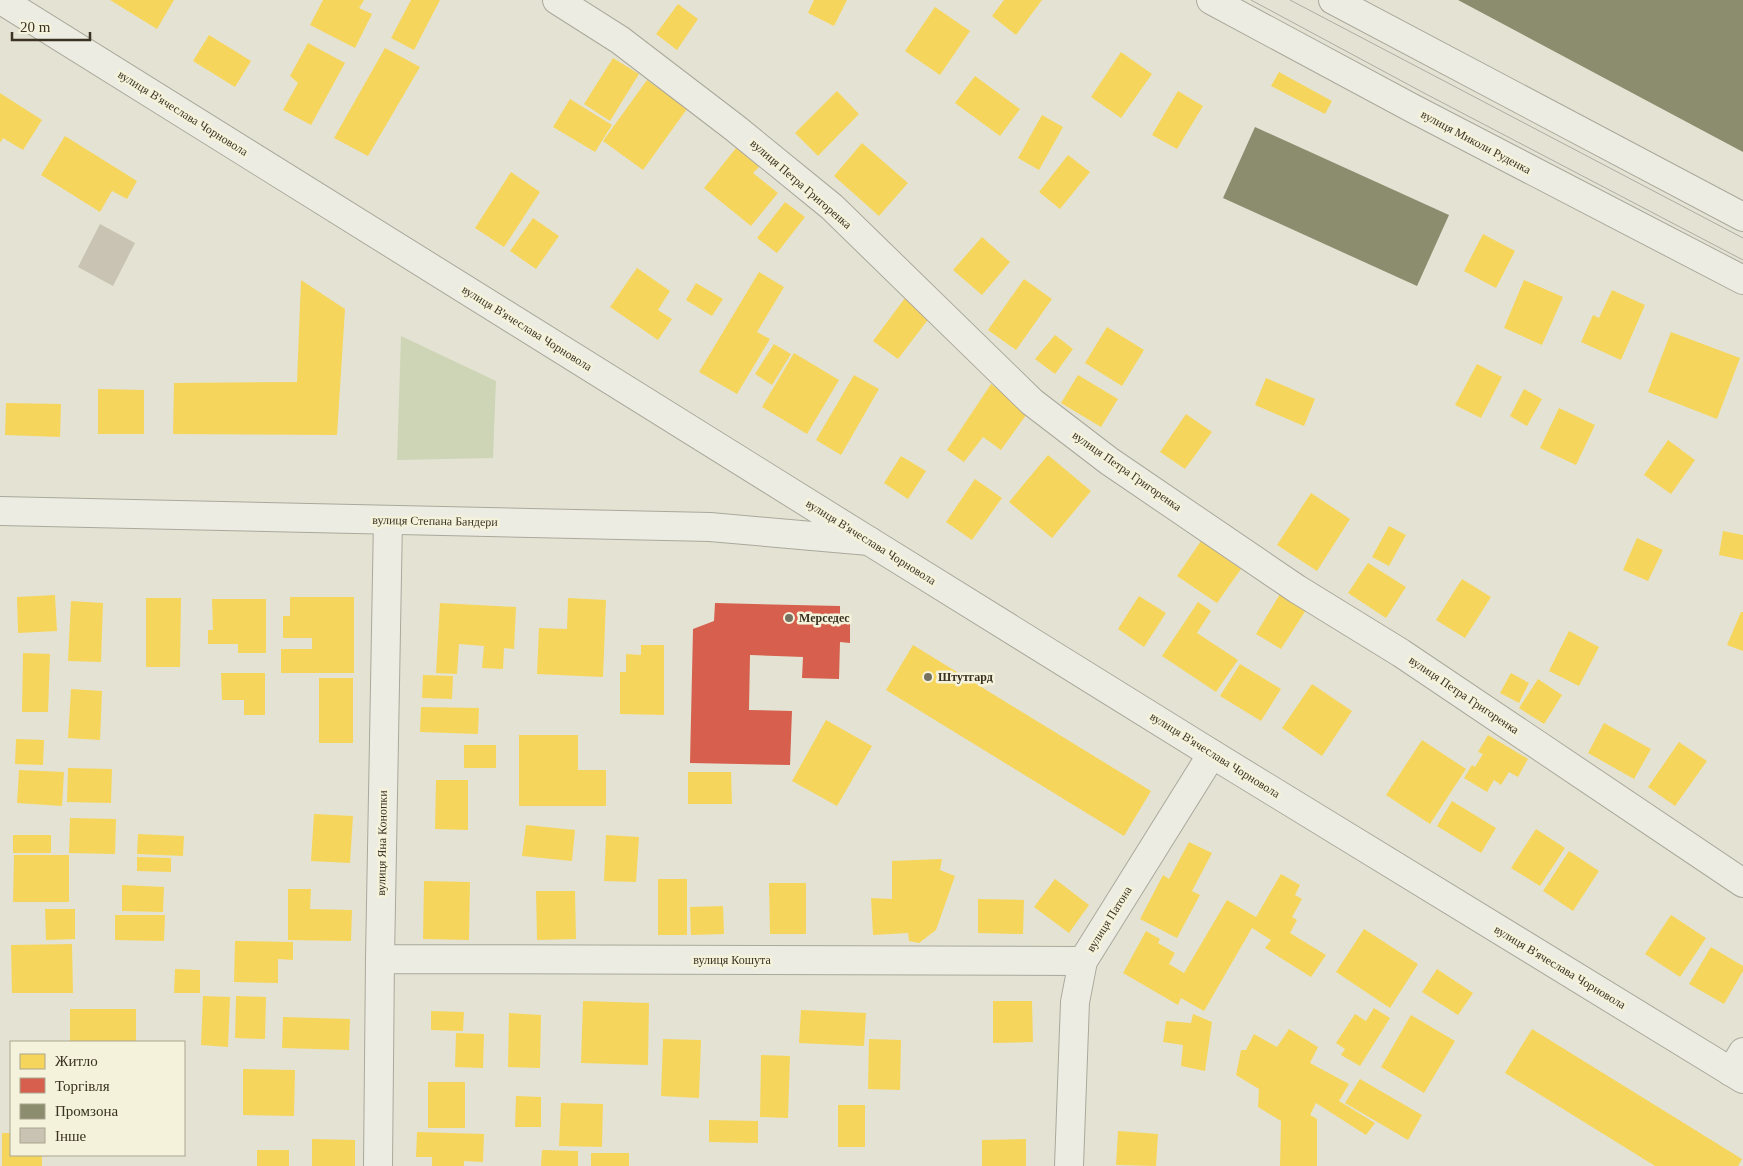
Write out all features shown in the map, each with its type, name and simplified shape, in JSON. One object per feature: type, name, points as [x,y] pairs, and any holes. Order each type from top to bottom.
[{"type":"street","name":"вулиця В'ячеслава Чорновола","points":[[1,0],[1212,754],[1739,1068]]},
{"type":"street","name":"вулиця Петра Григоренка","points":[[557,0],[620,40],[735,128],[832,207],[1032,402],[1109,461],[1298,589],[1401,654],[1743,883]]},
{"type":"street","name":"вулиця Миколи Руденка","points":[[1211,0],[1412,108],[1743,280]]},
{"type":"street","points":[[1332,0],[1743,217]]},
{"type":"street","name":"вулиця Степана Бандери","points":[[0,511],[710,527],[869,541]]},
{"type":"street","name":"вулиця Яна Конопки","points":[[378,1166],[388,520]]},
{"type":"street","name":"вулиця Патона","points":[[1069,1166],[1074,1002],[1083,961],[1212,754]]},
{"type":"street","name":"вулиця Кошута","points":[[380,959],[1083,961]]},
{"type":"green space","points":[[401,336],[496,381],[493,458],[397,460]]},
{"type":"building: Житло","points":[[110,0],[174,0],[157,29]]},
{"type":"building: Житло","points":[[323,0],[364,0],[359,8],[372,14],[355,48],[310,25]]},
{"type":"building: Житло","points":[[411,0],[440,0],[414,50],[391,38]]},
{"type":"building: Житло","points":[[814,0],[847,0],[834,26],[808,13]]},
{"type":"building: Житло","points":[[1004,0],[1042,0],[1016,35],[992,16]]},
{"type":"building: Житло","points":[[678,4],[698,19],[677,50],[656,34]]},
{"type":"building: Житло","points":[[935,7],[970,31],[940,75],[905,51]]},
{"type":"building: Житло","points":[[209,35],[251,61],[235,87],[193,61]]},
{"type":"building: Житло","points":[[308,43],[345,63],[311,125],[283,110],[298,83],[290,76]]},
{"type":"building: Житло","points":[[385,48],[420,67],[368,156],[334,138]]},
{"type":"building: Житло","points":[[1121,52],[1152,74],[1121,118],[1091,97]]},
{"type":"building: Житло","points":[[613,58],[639,74],[610,121],[584,104]]},
{"type":"building: Житло","points":[[1279,72],[1332,101],[1325,114],[1271,86]]},
{"type":"building: Житло","points":[[975,76],[1020,109],[1000,136],[955,103]]},
{"type":"building: Житло","points":[[647,80],[687,109],[643,170],[603,141]]},
{"type":"building: Житло","points":[[837,91],[859,114],[818,156],[795,133]]},
{"type":"building: Житло","points":[[1178,91],[1203,106],[1177,149],[1152,135]]},
{"type":"building: Житло","points":[[0,93],[42,120],[23,150],[3,138],[0,143]]},
{"type":"building: Житло","points":[[570,99],[612,125],[595,152],[553,127]]},
{"type":"building: Житло","points":[[1042,115],[1063,127],[1039,170],[1018,158]]},
{"type":"building: Житло","points":[[65,136],[137,181],[127,199],[112,191],[100,212],[41,175]]},
{"type":"building: Житло","points":[[862,143],[908,183],[879,216],[834,176]]},
{"type":"building: Житло","points":[[736,148],[759,167],[753,173],[778,193],[751,226],[704,188]]},
{"type":"building: Житло","points":[[1068,155],[1090,172],[1060,209],[1039,192]]},
{"type":"building: Житло","points":[[511,172],[540,192],[504,247],[475,228]]},
{"type":"building: Житло","points":[[785,202],[805,217],[777,253],[757,238]]},
{"type":"building: Житло","points":[[533,218],[559,236],[536,269],[510,251]]},
{"type":"building: Житло","points":[[1483,234],[1515,251],[1496,288],[1464,271]]},
{"type":"building: Житло","points":[[982,237],[1010,262],[982,295],[953,270]]},
{"type":"building: Житло","points":[[637,268],[670,291],[658,310],[672,319],[658,340],[610,307]]},
{"type":"building: Житло","points":[[759,272],[784,287],[757,332],[770,339],[737,394],[699,372]]},
{"type":"building: Житло","points":[[1024,279],[1052,299],[1016,350],[988,330]]},
{"type":"building: Житло","points":[[301,280],[345,309],[337,435],[173,434],[174,383],[297,382]]},
{"type":"building: Житло","points":[[1524,280],[1563,297],[1542,345],[1504,328]]},
{"type":"building: Житло","points":[[696,283],[723,299],[712,316],[686,300]]},
{"type":"building: Житло","points":[[1612,290],[1645,305],[1621,360],[1581,342],[1593,315],[1599,318]]},
{"type":"building: Житло","points":[[905,298],[930,317],[898,359],[873,341]]},
{"type":"building: Житло","points":[[1107,327],[1144,350],[1122,386],[1085,363]]},
{"type":"building: Житло","points":[[1671,332],[1740,358],[1717,419],[1648,392]]},
{"type":"building: Житло","points":[[1055,335],[1073,349],[1055,374],[1035,359]]},
{"type":"building: Житло","points":[[774,344],[791,354],[772,385],[755,374]]},
{"type":"building: Житло","points":[[794,353],[839,380],[807,434],[762,407]]},
{"type":"building: Житло","points":[[1477,364],[1502,377],[1481,418],[1455,405]]},
{"type":"building: Житло","points":[[854,375],[879,389],[841,455],[816,440]]},
{"type":"building: Житло","points":[[1078,375],[1118,399],[1101,427],[1061,403]]},
{"type":"building: Житло","points":[[1266,378],[1315,399],[1304,426],[1255,405]]},
{"type":"building: Житло","points":[[991,384],[1029,411],[1001,450],[983,437],[964,462],[947,450]]},
{"type":"building: Житло","points":[[98,389],[144,390],[144,434],[98,434]]},
{"type":"building: Житло","points":[[1524,389],[1542,399],[1527,426],[1510,416]]},
{"type":"building: Житло","points":[[6,403],[61,404],[60,437],[5,435]]},
{"type":"building: Житло","points":[[1559,408],[1595,425],[1576,465],[1540,448]]},
{"type":"building: Житло","points":[[1186,414],[1212,432],[1185,469],[1160,452]]},
{"type":"building: Житло","points":[[1668,440],[1695,460],[1671,494],[1644,475]]},
{"type":"building: Житло","points":[[1048,455],[1091,491],[1052,538],[1009,502]]},
{"type":"building: Житло","points":[[901,456],[926,471],[908,499],[884,483]]},
{"type":"building: Житло","points":[[975,479],[1002,498],[972,540],[946,522]]},
{"type":"building: Житло","points":[[1311,493],[1350,519],[1317,571],[1277,545]]},
{"type":"building: Житло","points":[[1389,526],[1406,535],[1389,566],[1372,557]]},
{"type":"building: Житло","points":[[1723,531],[1743,535],[1743,560],[1719,555]]},
{"type":"building: Житло","points":[[1637,538],[1663,550],[1648,581],[1623,570]]},
{"type":"building: Житло","points":[[1201,541],[1241,569],[1217,603],[1177,576]]},
{"type":"building: Житло","points":[[1368,563],[1406,587],[1386,618],[1348,593]]},
{"type":"building: Житло","points":[[1462,579],[1491,597],[1465,638],[1436,620]]},
{"type":"building: Житло","points":[[1280,594],[1306,610],[1281,649],[1256,634]]},
{"type":"building: Житло","points":[[55,595],[57,631],[18,633],[17,597]]},
{"type":"building: Житло","points":[[1139,596],[1166,613],[1144,647],[1118,629]]},
{"type":"building: Житло","points":[[290,597],[354,597],[354,673],[281,673],[281,649],[312,649],[312,638],[283,638],[283,616],[290,616]]},
{"type":"building: Житло","points":[[146,598],[181,598],[180,667],[146,667]]},
{"type":"building: Житло","points":[[568,598],[606,600],[603,677],[537,674],[539,628],[567,629]]},
{"type":"building: Житло","points":[[212,599],[266,599],[266,653],[238,653],[238,644],[208,644],[208,630],[213,630]]},
{"type":"building: Житло","points":[[71,601],[103,603],[101,662],[68,661]]},
{"type":"building: Житло","points":[[1198,602],[1211,611],[1197,633],[1238,660],[1216,692],[1162,656]]},
{"type":"building: Житло","points":[[440,603],[516,607],[514,649],[504,648],[503,669],[482,668],[484,646],[459,644],[457,674],[436,673]]},
{"type":"building: Житло","points":[[1741,612],[1743,612],[1743,651],[1727,645]]},
{"type":"building: Житло","points":[[1569,631],[1599,647],[1579,686],[1549,671]]},
{"type":"building: Житло","points":[[641,645],[664,645],[664,715],[620,714],[620,672],[626,672],[626,654],[641,655]]},
{"type":"building: Житло","points":[[913,645],[1151,791],[1124,836],[886,690]]},
{"type":"building: Житло","points":[[23,653],[50,654],[48,712],[22,712]]},
{"type":"building: Житло","points":[[1240,664],[1281,689],[1261,721],[1220,696]]},
{"type":"building: Житло","points":[[221,673],[265,673],[265,715],[244,715],[244,700],[222,700]]},
{"type":"building: Житло","points":[[1511,673],[1529,683],[1519,703],[1500,693]]},
{"type":"building: Житло","points":[[423,675],[453,676],[452,699],[422,698]]},
{"type":"building: Житло","points":[[319,678],[353,678],[353,743],[319,743]]},
{"type":"building: Житло","points":[[1538,679],[1562,695],[1544,724],[1519,708]]},
{"type":"building: Житло","points":[[1312,684],[1352,711],[1322,756],[1282,728]]},
{"type":"building: Житло","points":[[71,689],[102,691],[100,740],[68,738]]},
{"type":"building: Житло","points":[[421,707],[479,708],[478,734],[420,732]]},
{"type":"building: Житло","points":[[826,720],[872,746],[837,806],[792,781]]},
{"type":"building: Житло","points":[[1604,723],[1651,749],[1634,779],[1588,753]]},
{"type":"building: Житло","points":[[519,735],[578,735],[578,770],[606,770],[606,806],[519,806]]},
{"type":"building: Житло","points":[[1488,735],[1528,759],[1518,777],[1509,772],[1501,785],[1494,780],[1487,792],[1464,778],[1472,765],[1475,767],[1483,754],[1478,752]]},
{"type":"building: Житло","points":[[16,739],[44,740],[43,765],[15,764]]},
{"type":"building: Житло","points":[[1422,740],[1466,769],[1430,824],[1386,795]]},
{"type":"building: Житло","points":[[1679,742],[1707,761],[1675,806],[1648,787]]},
{"type":"building: Житло","points":[[464,745],[496,745],[496,768],[464,768]]},
{"type":"building: Житло","points":[[68,768],[112,769],[111,803],[67,802]]},
{"type":"building: Житло","points":[[19,770],[64,772],[62,806],[17,803]]},
{"type":"building: Житло","points":[[688,772],[731,772],[732,804],[688,804]]},
{"type":"building: Житло","points":[[436,780],[468,780],[468,830],[435,829]]},
{"type":"building: Житло","points":[[1452,801],[1496,828],[1481,853],[1437,826]]},
{"type":"building: Житло","points":[[314,814],[353,816],[350,863],[311,861]]},
{"type":"building: Житло","points":[[70,818],[116,819],[115,854],[69,853]]},
{"type":"building: Житло","points":[[526,825],[575,830],[572,861],[522,856]]},
{"type":"building: Житло","points":[[1536,829],[1565,848],[1540,886],[1511,868]]},
{"type":"building: Житло","points":[[138,834],[184,836],[183,856],[137,854]]},
{"type":"building: Житло","points":[[13,835],[51,835],[51,853],[13,853]]},
{"type":"building: Житло","points":[[606,835],[639,837],[636,882],[604,881]]},
{"type":"building: Житло","points":[[1189,842],[1212,853],[1192,891],[1200,895],[1177,938],[1140,919],[1163,875],[1169,879]]},
{"type":"building: Житло","points":[[1569,851],[1599,871],[1573,911],[1543,891]]},
{"type":"building: Житло","points":[[14,855],[69,855],[69,902],[13,902]]},
{"type":"building: Житло","points":[[137,857],[171,858],[171,872],[137,871]]},
{"type":"building: Житло","points":[[942,859],[940,870],[955,876],[936,930],[919,943],[909,941],[908,933],[873,935],[871,898],[892,899],[892,861]]},
{"type":"building: Житло","points":[[1281,874],[1300,885],[1295,895],[1302,899],[1292,917],[1297,920],[1290,933],[1326,955],[1311,977],[1265,948],[1271,940],[1252,928],[1204,1011],[1181,998],[1178,1005],[1123,973],[1146,931],[1160,939],[1158,943],[1175,953],[1169,964],[1184,973],[1227,900],[1256,917]]},
{"type":"building: Житло","points":[[658,879],[687,879],[687,935],[658,935]]},
{"type":"building: Житло","points":[[1055,879],[1089,905],[1069,933],[1034,907]]},
{"type":"building: Житло","points":[[424,881],[470,882],[469,940],[423,939]]},
{"type":"building: Житло","points":[[769,883],[806,883],[806,934],[770,934]]},
{"type":"building: Житло","points":[[122,885],[164,887],[163,912],[122,911]]},
{"type":"building: Житло","points":[[288,889],[311,889],[310,909],[352,910],[351,941],[288,940]]},
{"type":"building: Житло","points":[[536,891],[575,891],[576,939],[537,940]]},
{"type":"building: Житло","points":[[978,899],[1024,900],[1023,934],[978,933]]},
{"type":"building: Житло","points":[[723,906],[724,934],[691,935],[690,907]]},
{"type":"building: Житло","points":[[45,909],[75,909],[75,939],[46,940]]},
{"type":"building: Житло","points":[[115,915],[165,915],[164,941],[115,940]]},
{"type":"building: Житло","points":[[1671,915],[1706,938],[1680,977],[1645,954]]},
{"type":"building: Житло","points":[[1364,929],[1418,964],[1390,1008],[1336,972]]},
{"type":"building: Житло","points":[[235,941],[293,942],[293,960],[278,959],[278,983],[234,982]]},
{"type":"building: Житло","points":[[72,944],[73,993],[12,993],[11,945]]},
{"type":"building: Житло","points":[[1711,947],[1743,966],[1743,971],[1724,1004],[1689,984]]},
{"type":"building: Житло","points":[[175,969],[200,970],[200,993],[174,993]]},
{"type":"building: Житло","points":[[1437,969],[1473,993],[1458,1015],[1422,992]]},
{"type":"building: Житло","points":[[203,996],[230,997],[228,1047],[201,1045]]},
{"type":"building: Житло","points":[[236,996],[266,997],[265,1039],[235,1038]]},
{"type":"building: Житло","points":[[583,1001],[649,1003],[648,1065],[581,1063]]},
{"type":"building: Житло","points":[[993,1001],[1032,1001],[1033,1042],[993,1043]]},
{"type":"building: Житло","points":[[1374,1008],[1390,1018],[1360,1066],[1341,1055],[1345,1049],[1336,1043],[1355,1014],[1366,1021]]},
{"type":"building: Житло","points":[[70,1009],[136,1009],[136,1041],[70,1041]]},
{"type":"building: Житло","points":[[801,1010],[866,1013],[864,1046],[799,1043]]},
{"type":"building: Житло","points":[[431,1011],[464,1012],[463,1031],[431,1030]]},
{"type":"building: Житло","points":[[509,1013],[541,1015],[540,1068],[508,1067]]},
{"type":"building: Житло","points":[[1193,1014],[1212,1022],[1205,1071],[1181,1066],[1183,1045],[1163,1042],[1166,1021],[1191,1023]]},
{"type":"building: Житло","points":[[1411,1015],[1455,1041],[1424,1093],[1381,1067]]},
{"type":"building: Житло","points":[[283,1017],[350,1019],[349,1050],[282,1048]]},
{"type":"building: Житло","points":[[1289,1029],[1318,1047],[1310,1063],[1349,1084],[1339,1101],[1375,1123],[1366,1135],[1316,1103],[1310,1115],[1317,1119],[1317,1166],[1280,1166],[1281,1121],[1258,1107],[1259,1089],[1236,1075],[1241,1050],[1246,1050],[1254,1034],[1277,1047]]},
{"type":"building: Житло","points":[[1532,1029],[1742,1159],[1738,1166],[1655,1166],[1505,1073]]},
{"type":"building: Житло","points":[[456,1033],[484,1034],[483,1068],[455,1067]]},
{"type":"building: Житло","points":[[663,1039],[701,1040],[699,1098],[661,1096]]},
{"type":"building: Житло","points":[[869,1039],[901,1040],[900,1090],[868,1089]]},
{"type":"building: Житло","points":[[761,1055],[790,1056],[788,1118],[760,1117]]},
{"type":"building: Житло","points":[[243,1069],[295,1070],[294,1116],[243,1115]]},
{"type":"building: Житло","points":[[1360,1079],[1422,1115],[1408,1140],[1345,1103]]},
{"type":"building: Житло","points":[[428,1082],[465,1082],[465,1128],[428,1128]]},
{"type":"building: Житло","points":[[516,1096],[541,1097],[541,1127],[515,1127]]},
{"type":"building: Житло","points":[[561,1103],[603,1104],[602,1147],[559,1146]]},
{"type":"building: Житло","points":[[838,1105],[865,1105],[865,1147],[838,1147]]},
{"type":"building: Житло","points":[[709,1120],[758,1121],[758,1143],[709,1142]]},
{"type":"building: Житло","points":[[1118,1131],[1158,1134],[1156,1166],[1116,1165]]},
{"type":"building: Житло","points":[[417,1132],[484,1134],[483,1162],[464,1161],[464,1166],[432,1166],[432,1157],[416,1157]]},
{"type":"building: Житло","points":[[2,1133],[10,1133],[10,1156],[42,1156],[42,1166],[2,1166]]},
{"type":"building: Житло","points":[[312,1139],[355,1140],[355,1166],[312,1166]]},
{"type":"building: Житло","points":[[1026,1139],[1026,1166],[982,1166],[982,1140]]},
{"type":"building: Житло","points":[[257,1150],[289,1150],[289,1166],[257,1166]]},
{"type":"building: Житло","points":[[542,1150],[578,1151],[578,1166],[541,1166]]},
{"type":"building: Житло","points":[[591,1153],[629,1153],[629,1166],[591,1166]]},
{"type":"building: Торгівля","points":[[715,603],[840,606],[840,616],[850,616],[850,643],[840,642],[839,679],[802,678],[803,657],[750,655],[749,710],[792,711],[790,765],[690,763],[693,629],[714,621]]},
{"type":"building: Промзона","points":[[1458,0],[1743,0],[1743,152]]},
{"type":"building: Промзона","points":[[1255,127],[1449,215],[1417,286],[1223,198]]},
{"type":"building: Інше","points":[[100,224],[135,243],[113,286],[78,267]]},
{"type":"tram line","points":[[1251,0],[1743,260]]},
{"type":"tram line","points":[[1290,0],[1743,238]]},
{"type":"place","name":"Мерседес","points":[[789,618]]},
{"type":"place","name":"Штутгард","points":[[928,677]]}]
